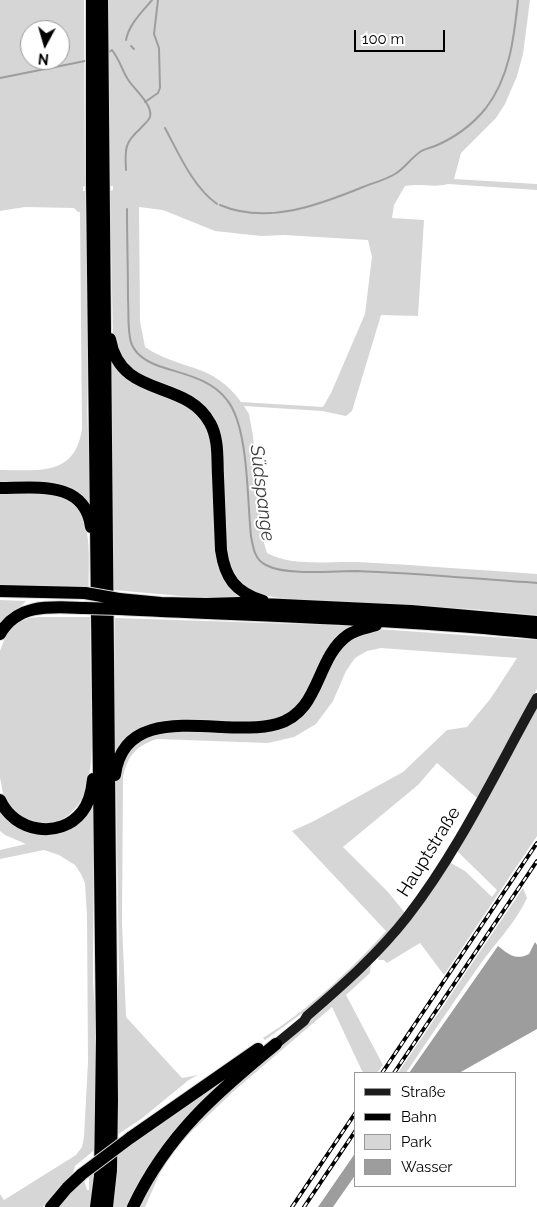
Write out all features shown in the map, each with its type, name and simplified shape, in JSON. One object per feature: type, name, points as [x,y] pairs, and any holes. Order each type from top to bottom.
[{"type":"highway","points":[[92,0],[92,185],[102,1101],[100,1176],[96,1207]]},
{"type":"highway","points":[[102,0],[112,1099],[111,1170],[107,1207]]},
{"type":"highway","points":[[105,312],[110,327],[110,337],[115,358],[123,368],[142,382],[190,402],[199,408],[211,424],[216,443],[221,550],[226,572],[233,583],[244,593],[275,605]]},
{"type":"highway","points":[[0,488],[60,490],[74,496],[88,512],[96,552]]},
{"type":"highway","points":[[0,591],[85,593],[119,604],[483,627],[537,633]]},
{"type":"highway","points":[[0,634],[13,618],[30,610],[46,606],[85,608],[119,604],[161,603],[275,605],[436,612],[537,622]]},
{"type":"highway","points":[[109,803],[119,756],[128,743],[139,733],[161,727],[261,727],[288,720],[306,704],[329,658],[344,638],[358,629],[388,622]]},
{"type":"highway","points":[[0,800],[12,817],[26,825],[46,829],[65,825],[76,818],[86,807],[92,789],[94,769],[99,760]]},
{"type":"highway","points":[[51,1207],[82,1174],[130,1138],[274,1041]]},
{"type":"highway","points":[[133,1207],[142,1189],[166,1152],[188,1123],[220,1090],[274,1041]]},
{"type":"main road","name":"Hauptstraße","points":[[274,1041],[304,1021],[307,1016],[371,958],[406,918],[447,858],[537,698]]},
{"type":"green space","points":[[0,0],[84,0],[85,186],[83,191],[85,191],[88,344],[87,410],[91,509],[79,495],[0,486],[0,470],[41,470],[53,468],[63,463],[72,456],[78,445],[82,429],[80,212],[74,208],[25,207],[0,211]]},
{"type":"green space","points":[[108,0],[530,0],[523,54],[517,76],[505,104],[496,118],[461,153],[454,179],[537,184],[537,190],[448,184],[405,186],[394,205],[392,218],[424,220],[418,316],[381,315],[352,411],[346,416],[322,411],[244,406],[249,414],[253,436],[264,543],[267,553],[299,562],[357,562],[537,574],[537,615],[472,609],[286,599],[257,594],[244,588],[227,564],[210,416],[127,367],[113,338],[110,191],[113,190],[113,186],[110,186]],"holes":[[[139,207],[163,210],[215,231],[261,236],[284,235],[368,240],[372,257],[365,314],[331,393],[323,407],[241,402],[230,389],[208,373],[158,355],[145,347],[140,321]]]},
{"type":"green space","points":[[110,355],[198,413],[211,436],[220,561],[250,600],[114,590]]},
{"type":"green space","points":[[0,493],[34,493],[61,496],[75,504],[86,525],[89,552],[89,589],[0,586]]},
{"type":"green space","points":[[0,600],[26,601],[0,627]]},
{"type":"green space","points":[[90,617],[92,736],[89,778],[80,801],[72,812],[52,823],[40,823],[18,814],[3,794],[0,778],[0,651],[8,630],[17,623],[29,618]]},
{"type":"green space","points":[[115,618],[359,626],[292,713],[271,722],[163,723],[153,725],[134,733],[115,757]]},
{"type":"green space","points":[[376,629],[537,640],[537,689],[477,798],[437,763],[418,785],[343,847],[388,892],[405,913],[366,957],[308,1009],[265,1040],[263,1038],[328,989],[386,931],[292,831],[403,772],[447,730],[467,727],[491,698],[517,658],[381,648],[367,651],[355,658],[346,671],[333,701],[316,724],[294,737],[268,743],[157,739],[138,748],[134,752],[127,763],[123,777],[122,923],[126,1017],[182,1078],[198,1075],[190,1079],[141,1119],[117,1135],[116,1022],[119,972],[116,780],[123,755],[152,732],[280,728],[326,674],[342,645],[361,632]]},
{"type":"green space","points":[[537,704],[537,836],[444,975],[420,943],[387,963],[384,960],[378,960],[379,956],[449,862],[465,871],[492,897],[497,890],[456,850]]},
{"type":"green space","points":[[93,802],[93,983],[97,1033],[97,1148],[75,1166],[70,1178],[51,1196],[43,1207],[0,1207],[0,1194],[4,1200],[76,1155],[82,1147],[88,1062],[85,883],[75,865],[59,855],[44,850],[0,859],[0,850],[26,844],[0,831],[0,806],[54,831]]},
{"type":"green space","points":[[523,888],[527,898],[517,916],[470,979],[407,1072],[399,1072]]},
{"type":"green space","points":[[371,964],[370,973],[346,995],[383,1065],[378,1072],[363,1072],[332,1007],[235,1090],[193,1130],[173,1151],[160,1173],[145,1207],[138,1207],[184,1132]]},
{"type":"green space","points":[[235,1070],[195,1107],[168,1138],[152,1163],[129,1207],[110,1207],[116,1155]]},
{"type":"green space","points":[[96,1170],[92,1207],[54,1207],[84,1180],[87,1190],[89,1190],[89,1175]]},
{"type":"water","points":[[535,942],[537,945],[537,1029],[461,1072],[410,1072],[498,946],[516,957],[529,954]]},
{"type":"water","points":[[354,1155],[354,1177],[333,1207],[318,1207]]},
{"type":"waterway","points":[[126,40],[133,23],[152,0]]},
{"type":"waterway","points":[[145,102],[158,93],[160,88],[159,48],[154,34],[158,0]]},
{"type":"waterway","points":[[220,205],[238,211],[256,213],[274,213],[311,206],[383,180],[398,172],[422,151],[456,135],[475,120],[486,108],[501,83],[506,70],[515,28],[518,0]]},
{"type":"waterway","points":[[131,46],[134,49]]},
{"type":"waterway","name":"Südspange","points":[[109,52],[112,50],[115,54],[127,77],[143,98],[150,112],[148,120],[128,143],[126,170]]},
{"type":"waterway","points":[[0,78],[85,61]]},
{"type":"waterway","points":[[165,128],[194,179],[208,197],[217,204]]},
{"type":"waterway","name":"Südspange","points":[[127,209],[128,323],[132,345],[138,354],[146,360],[155,365],[207,383],[227,400],[234,412],[243,446],[251,536],[255,553],[262,563],[285,571],[297,572],[379,572],[537,583]]},
{"type":"railway","points":[[383,1072],[537,843]]},
{"type":"railway","points":[[395,1072],[537,861]]},
{"type":"railway","points":[[292,1207],[354,1115]]},
{"type":"railway","points":[[304,1207],[354,1133]]}]
